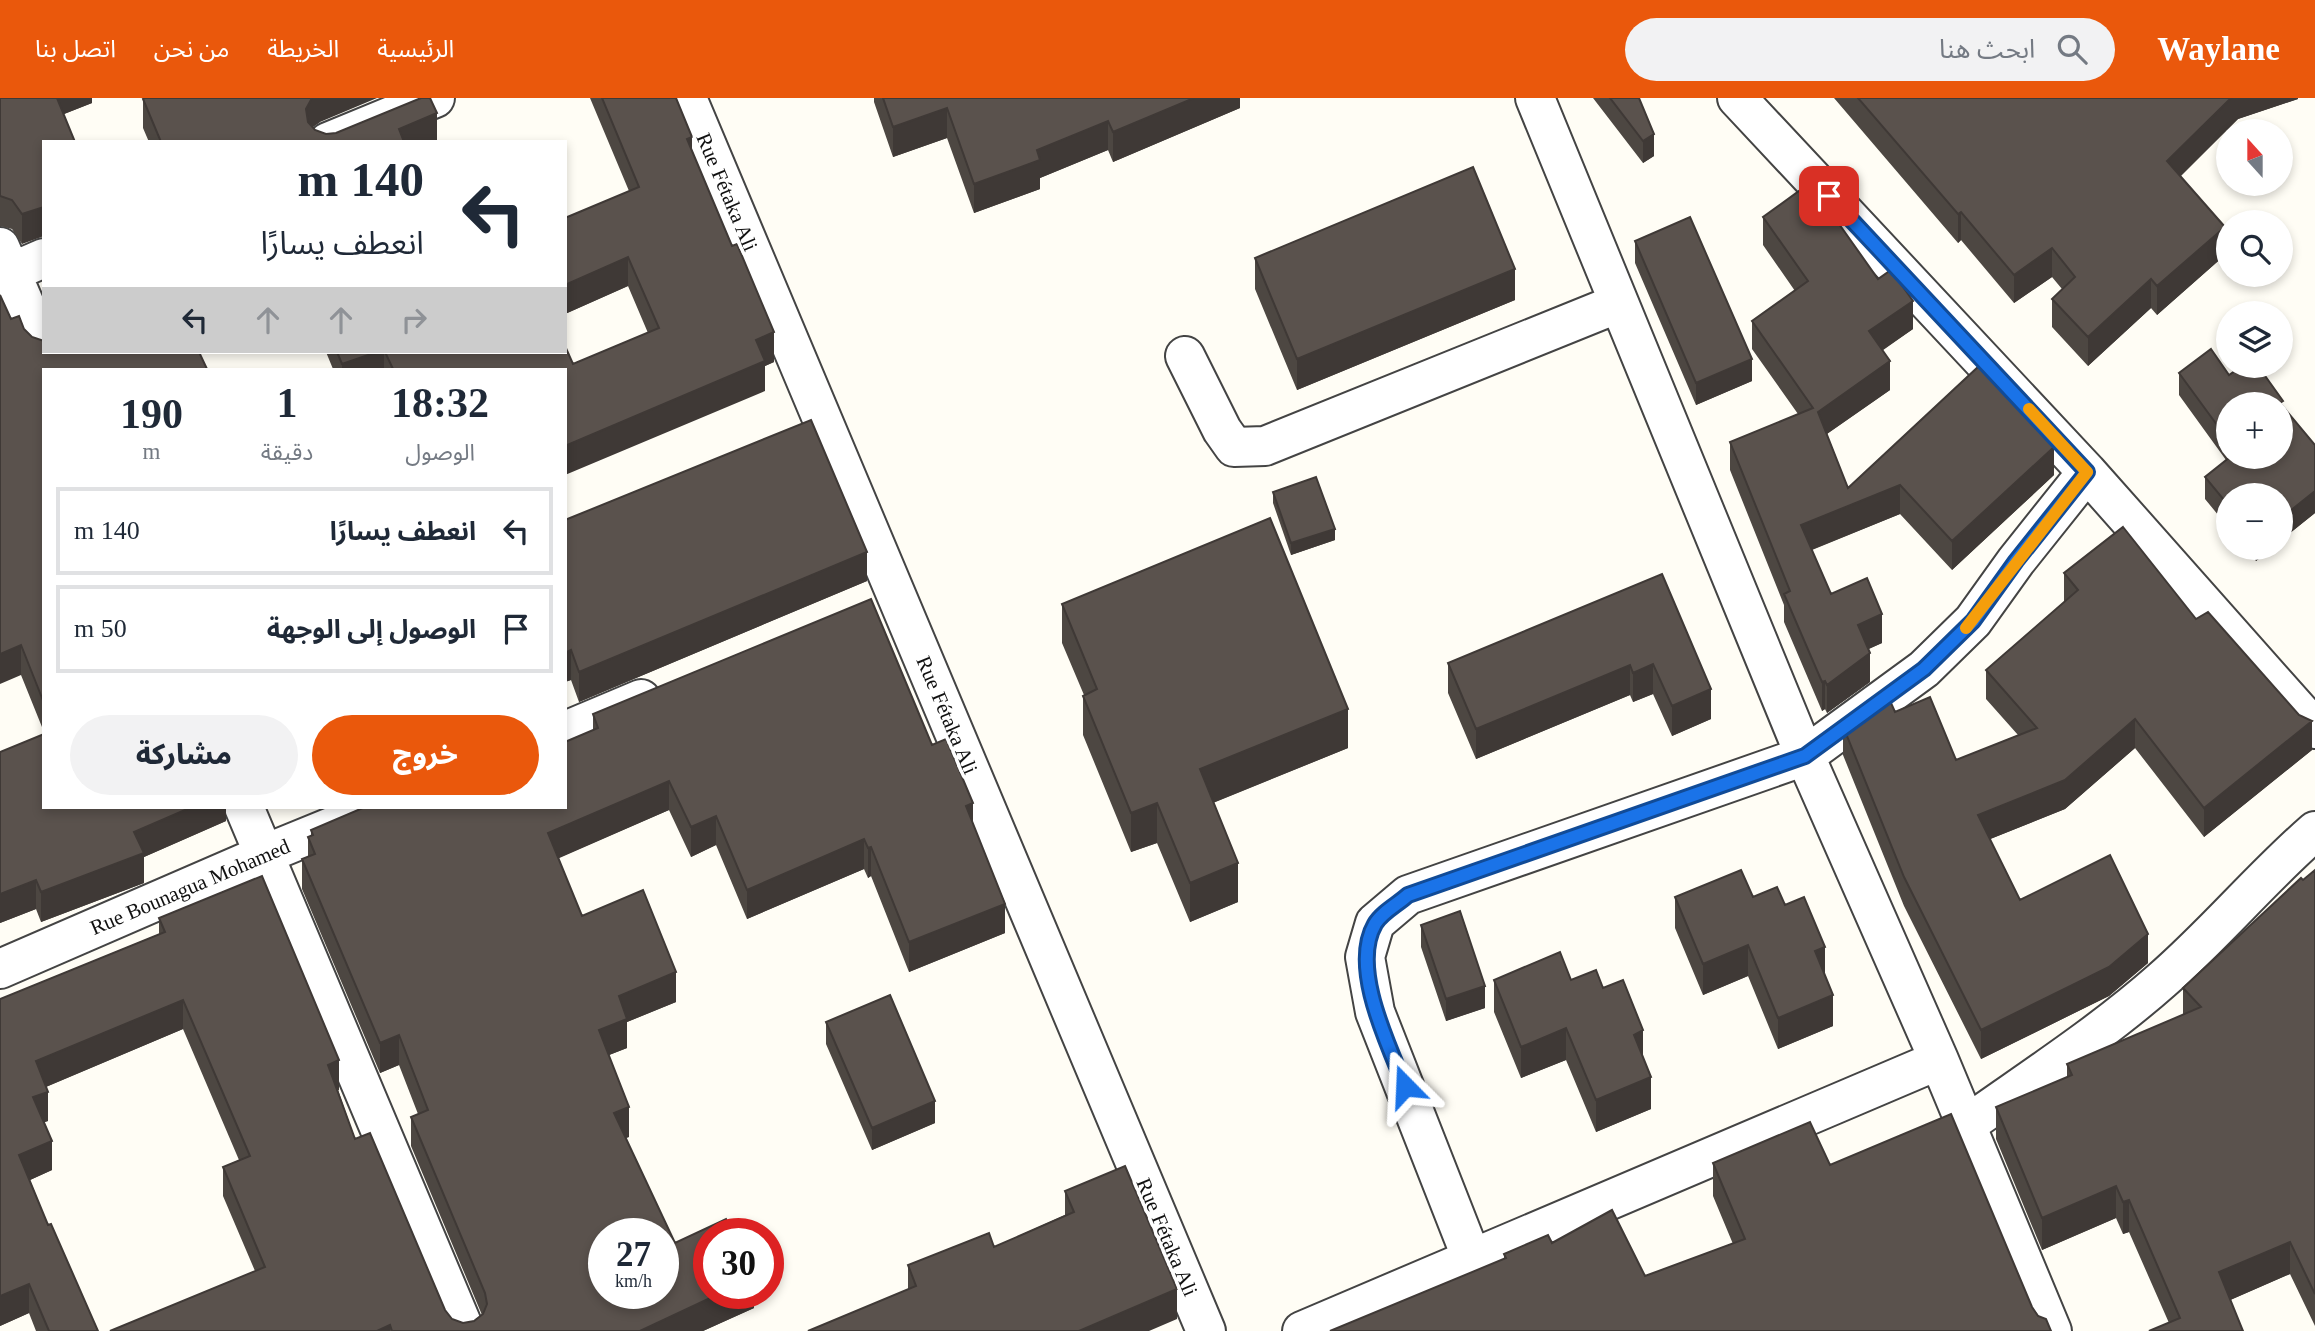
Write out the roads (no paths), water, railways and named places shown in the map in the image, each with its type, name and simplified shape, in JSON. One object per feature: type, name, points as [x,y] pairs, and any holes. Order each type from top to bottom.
[{"type":"street","points":[[333,140],[435,98]]},
{"type":"street","name":"Rue Fétaka Ali","points":[[687,98],[883,600],[1206,1331]]},
{"type":"street","points":[[1535,98],[1805,756],[1939,1060],[2052,1331]]},
{"type":"street","points":[[1737,98],[2087,472],[2315,729]]},
{"type":"street","points":[[13,263],[42,344]]},
{"type":"street","points":[[1185,356],[1222,430],[1234,447],[1265,446],[1619,303]]},
{"type":"street","points":[[1472,1259],[1375,1012],[1365,957],[1375,923],[1408,895],[1805,756],[1924,669],[1973,621],[2016,561],[2087,472]]},
{"type":"street","points":[[567,730],[667,689]]},
{"type":"street","points":[[245,809],[465,1331]]},
{"type":"street","name":"Rue Bounagua Mohamed","points":[[0,970],[375,809]]},
{"type":"street","points":[[1965,1126],[2112,1021],[2161,981],[2212,934],[2285,857],[2315,831]]},
{"type":"street","points":[[1302,1331],[1939,1060]]}]
